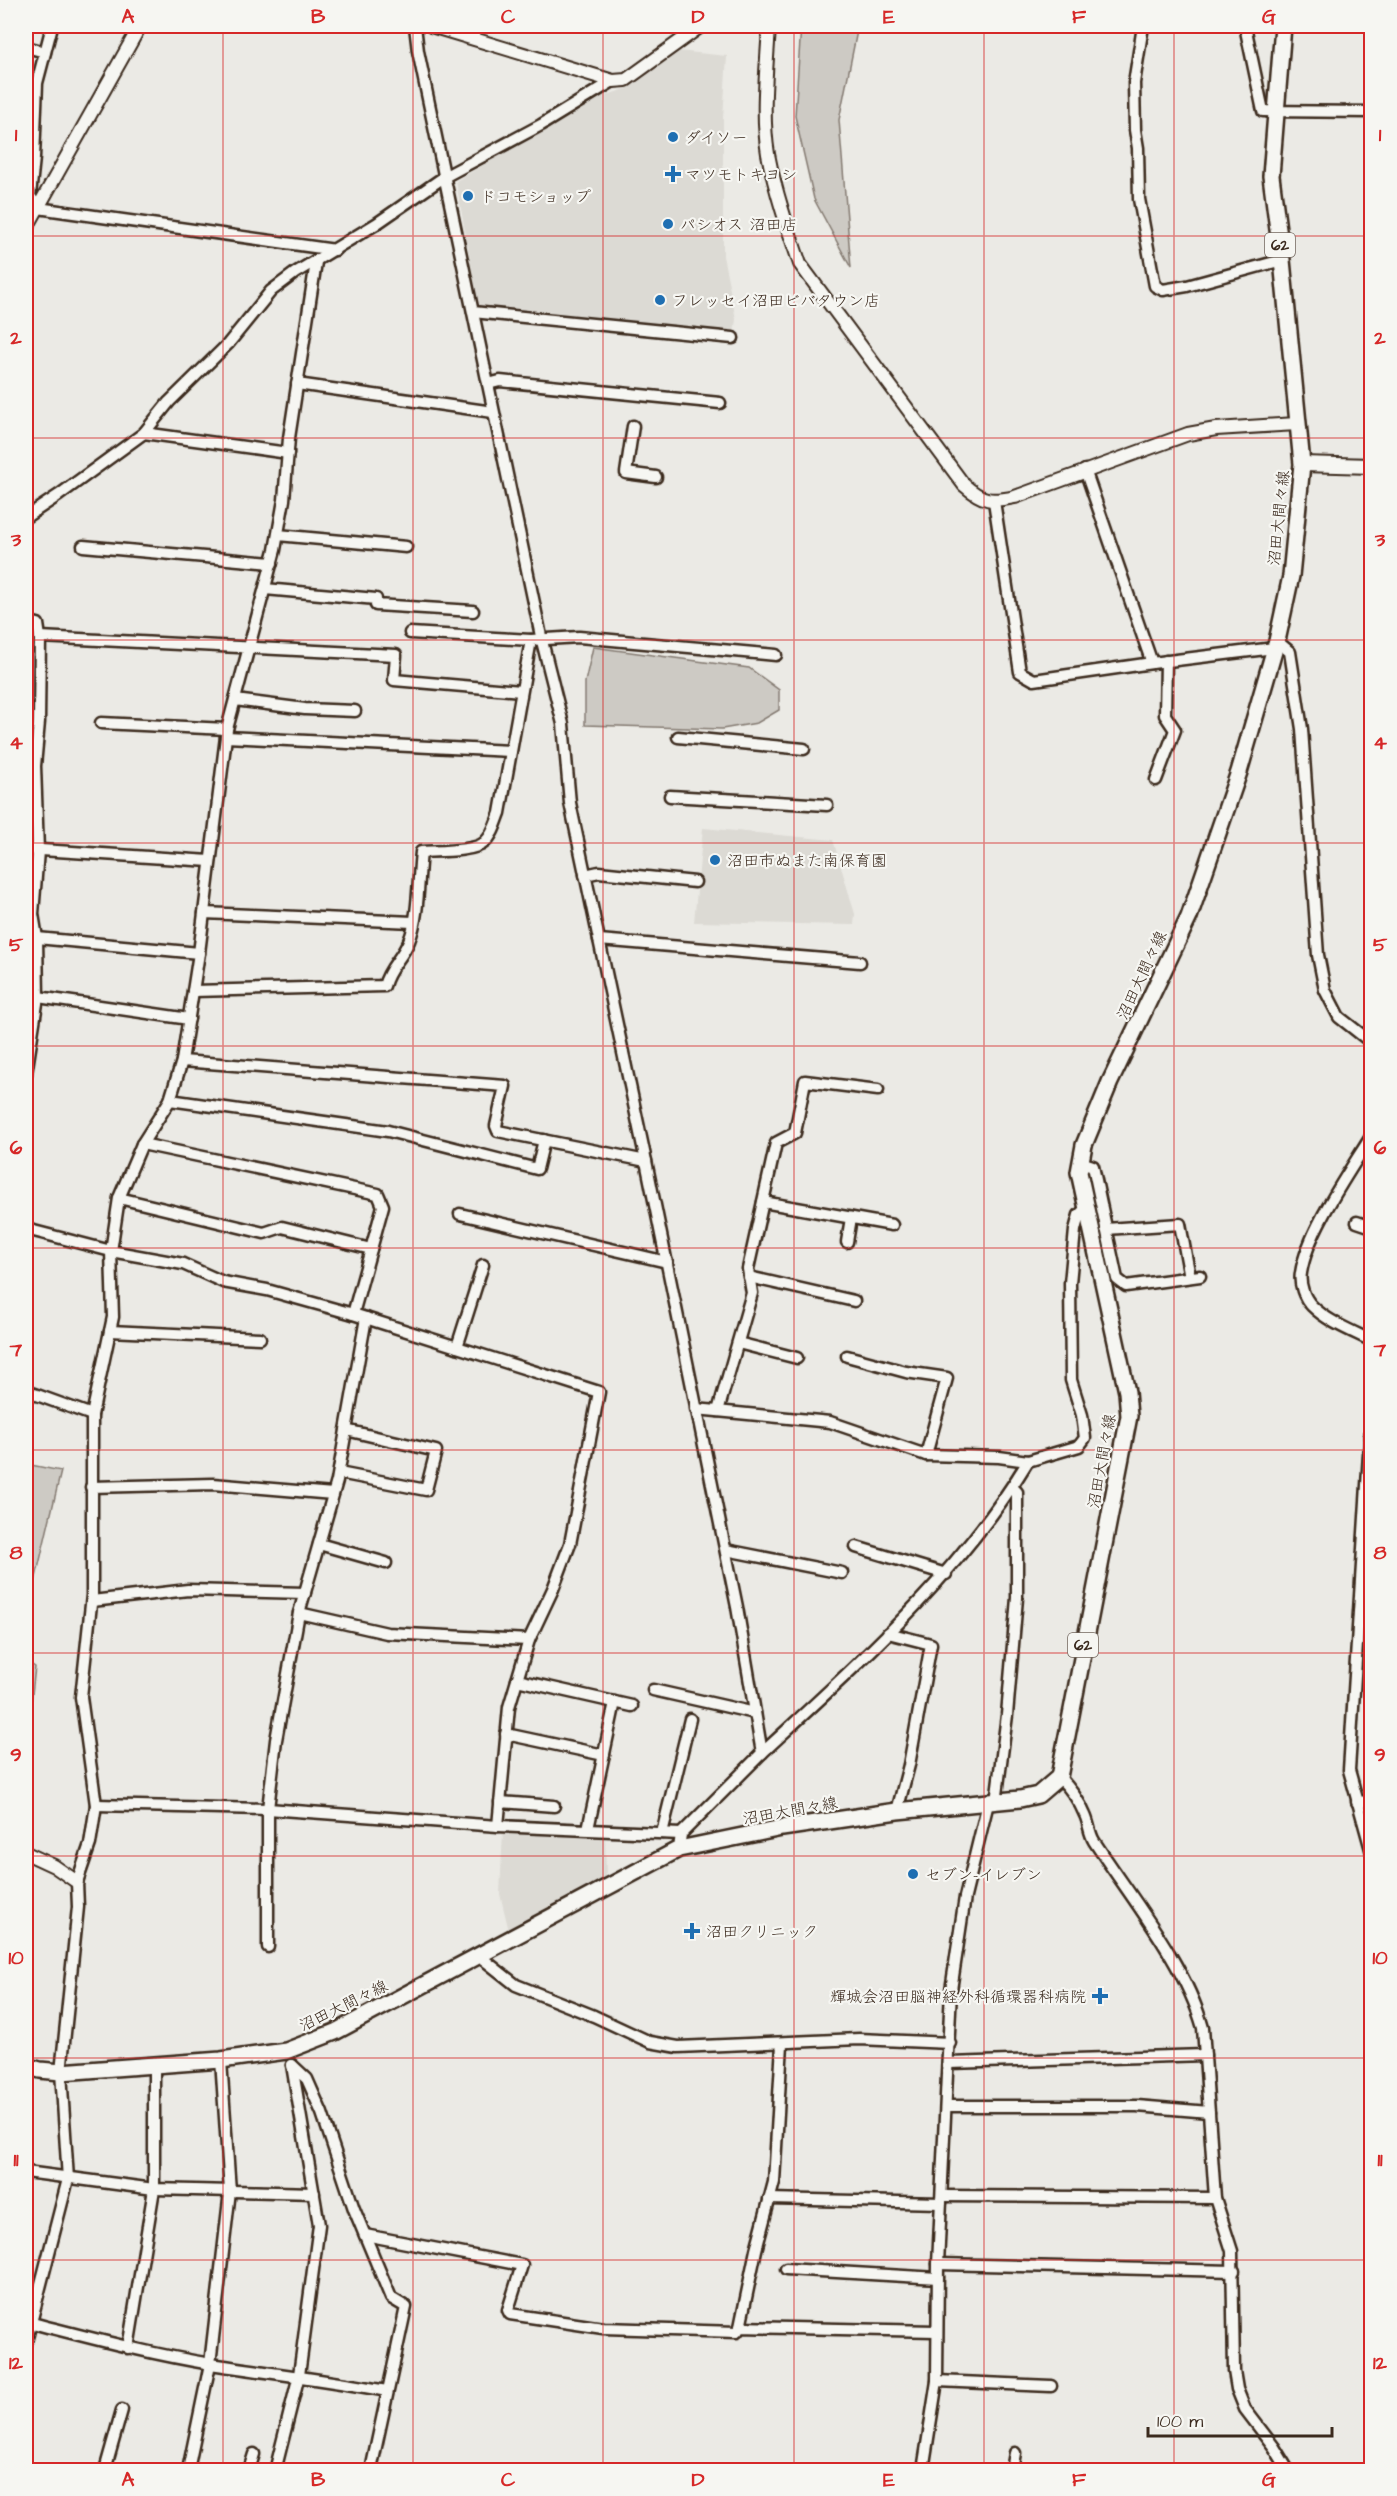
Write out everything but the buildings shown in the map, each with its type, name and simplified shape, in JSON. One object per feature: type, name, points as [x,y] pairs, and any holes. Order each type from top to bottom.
[{"type":"main road","name":"沼田大間々線","points":[[26,2066],[60,2072],[221,2060],[289,2058],[680,1841],[897,1811],[1038,1795],[1059,1777],[1129,1416],[1127,1392],[1079,1172],[1080,1162],[1084,1145],[1110,1082],[1188,917],[1239,772],[1275,644],[1290,576],[1302,464],[1282,260],[1271,176],[1283,26]]},
{"type":"main road","points":[[1302,464],[1371,466]]},
{"type":"street","points":[[52,26],[37,83],[30,157],[30,196],[38,208],[335,250]]},
{"type":"street","points":[[26,229],[140,26]]},
{"type":"street","points":[[416,26],[418,51],[493,412],[563,724],[570,803],[726,1550],[762,1753]]},
{"type":"street","points":[[431,26],[613,81],[626,80],[701,26]]},
{"type":"street","points":[[769,26],[765,111],[768,153],[800,264],[964,485],[978,497],[993,501],[1015,497],[1188,434],[1216,429],[1297,424]]},
{"type":"street","points":[[1143,26],[1134,83],[1135,130],[1138,148],[1139,199],[1155,286],[1163,290],[1187,286],[1282,260]]},
{"type":"street","points":[[1245,26],[1263,111],[1371,112]]},
{"type":"street","points":[[26,47],[45,52]]},
{"type":"street","points":[[26,517],[144,433],[169,402],[228,344],[271,291],[295,273],[335,250],[444,177],[541,125],[613,81]]},
{"type":"street","points":[[26,2342],[68,2179],[60,2072],[78,1906],[76,1882],[90,1844],[96,1804],[81,1698],[92,1601],[92,1415],[113,1317],[111,1251],[119,1198],[142,1144],[170,1100],[182,1061],[199,953],[227,733],[278,535],[297,384],[316,262]]},
{"type":"street","points":[[473,312],[733,338]]},
{"type":"street","points":[[488,384],[500,381],[720,403]]},
{"type":"street","points":[[297,384],[493,412]]},
{"type":"street","points":[[633,426],[626,473],[656,477]]},
{"type":"street","points":[[144,433],[288,453]]},
{"type":"street","points":[[1085,470],[1152,663]]},
{"type":"street","points":[[993,501],[1020,672],[1034,680],[1275,644],[1290,652],[1302,729],[1318,955],[1325,990],[1339,1017],[1371,1043]]},
{"type":"street","points":[[278,535],[406,547]]},
{"type":"street","points":[[82,546],[272,563]]},
{"type":"street","points":[[265,589],[376,599],[376,605],[473,611]]},
{"type":"street","points":[[26,621],[38,624],[40,637],[39,722],[35,766],[38,851],[29,913],[37,938],[38,997],[26,1074]]},
{"type":"street","points":[[410,633],[543,641],[579,637],[776,655]]},
{"type":"street","points":[[40,637],[396,655],[394,680],[521,691]]},
{"type":"street","points":[[193,991],[384,986],[387,973],[401,958],[410,939],[421,852],[479,847],[488,840],[500,813],[531,640]]},
{"type":"street","points":[[1156,780],[1175,730],[1165,715],[1166,661]]},
{"type":"street","points":[[235,700],[305,709],[355,711]]},
{"type":"street","points":[[100,723],[511,751]]},
{"type":"street","points":[[678,736],[804,749]]},
{"type":"street","points":[[670,796],[827,805]]},
{"type":"street","points":[[26,849],[210,861]]},
{"type":"street","points":[[585,875],[599,872],[695,882]]},
{"type":"street","points":[[204,913],[413,922]]},
{"type":"street","points":[[37,938],[199,953]]},
{"type":"street","points":[[598,940],[860,962]]},
{"type":"street","points":[[38,997],[189,1019]]},
{"type":"street","points":[[182,1061],[505,1086],[496,1126],[498,1131],[646,1161]]},
{"type":"street","points":[[718,1411],[752,1293],[748,1269],[776,1143],[795,1133],[805,1080],[878,1090]]},
{"type":"street","points":[[170,1100],[388,1131],[537,1169],[543,1140]]},
{"type":"street","points":[[1371,1135],[1313,1234],[1300,1275],[1303,1293],[1312,1306],[1329,1319],[1371,1341]]},
{"type":"street","points":[[142,1144],[378,1194],[383,1206],[353,1314]]},
{"type":"street","points":[[1080,1162],[1093,1166],[1106,1229],[1117,1279],[1125,1286],[1195,1276],[1180,1224],[1106,1229]]},
{"type":"street","points":[[119,1198],[264,1233],[282,1227],[371,1249]]},
{"type":"street","points":[[763,1202],[892,1225]]},
{"type":"street","points":[[696,1409],[830,1422],[926,1455],[999,1457],[1028,1461],[1079,1446],[1085,1438],[1082,1415],[1071,1380],[1070,1283],[1075,1230],[1079,1215],[1087,1207]]},
{"type":"street","points":[[460,1214],[667,1262]]},
{"type":"street","points":[[847,1242],[851,1218]]},
{"type":"street","points":[[1357,1222],[1371,1227]]},
{"type":"street","points":[[26,1229],[111,1251],[183,1264],[223,1282],[267,1290],[353,1314],[599,1392],[570,1544],[553,1589],[529,1640],[509,1707],[498,1826]]},
{"type":"street","points":[[457,1347],[483,1265]]},
{"type":"street","points":[[749,1277],[854,1301]]},
{"type":"street","points":[[268,1947],[268,1809],[276,1740],[299,1613],[339,1473],[366,1318]]},
{"type":"street","points":[[110,1331],[260,1338]]},
{"type":"street","points":[[738,1343],[797,1358]]},
{"type":"street","points":[[847,1356],[906,1372],[947,1378],[926,1455]]},
{"type":"street","points":[[26,1391],[92,1415]]},
{"type":"street","points":[[1371,1406],[1349,1770],[1371,1853]]},
{"type":"street","points":[[339,1473],[426,1490],[436,1451],[346,1430]]},
{"type":"street","points":[[96,1804],[268,1809],[498,1826],[662,1833],[680,1841],[762,1753],[888,1633],[946,1574],[1012,1487],[1028,1461]]},
{"type":"street","points":[[91,1487],[213,1484],[333,1494]]},
{"type":"street","points":[[923,2470],[937,2381],[938,2264],[951,1990],[965,1897],[992,1802],[1007,1715],[1017,1598],[1017,1492],[1012,1487]]},
{"type":"street","points":[[319,1544],[386,1563]]},
{"type":"street","points":[[856,1546],[946,1574]]},
{"type":"street","points":[[726,1550],[842,1573]]},
{"type":"street","points":[[92,1601],[188,1590],[305,1593]]},
{"type":"street","points":[[299,1613],[387,1634],[529,1640]]},
{"type":"street","points":[[888,1633],[931,1644],[909,1765],[897,1811]]},
{"type":"street","points":[[517,1680],[632,1706]]},
{"type":"street","points":[[653,1690],[755,1713]]},
{"type":"street","points":[[588,1830],[615,1702]]},
{"type":"street","points":[[662,1833],[690,1719]]},
{"type":"street","points":[[506,1734],[604,1755]]},
{"type":"street","points":[[1059,1777],[1072,1790],[1085,1815],[1092,1837],[1159,1939],[1196,2002],[1203,2028],[1215,2198],[1232,2251],[1234,2371],[1245,2409],[1274,2446],[1288,2470]]},
{"type":"street","points":[[1357,1802],[1371,1801]]},
{"type":"street","points":[[500,1802],[554,1806]]},
{"type":"street","points":[[26,1853],[54,1866],[76,1882]]},
{"type":"street","points":[[478,1955],[516,1986],[594,2016],[650,2042],[678,2047],[859,2039],[950,2043]]},
{"type":"street","points":[[365,2235],[522,2265],[508,2310],[510,2314],[603,2328],[736,2332],[740,2327],[774,2182],[782,2044]]},
{"type":"street","points":[[949,2063],[1205,2055]]},
{"type":"street","points":[[277,2463],[299,2375],[319,2225],[289,2058]]},
{"type":"street","points":[[289,2058],[307,2079],[322,2113],[354,2209],[391,2298],[406,2307],[370,2470]]},
{"type":"street","points":[[188,2470],[210,2364],[230,2191],[221,2060]]},
{"type":"street","points":[[128,2348],[154,2189],[154,2065]]},
{"type":"street","points":[[947,2106],[1137,2106],[1209,2112]]},
{"type":"street","points":[[26,2172],[154,2189],[314,2193]]},
{"type":"street","points":[[769,2199],[1215,2198]]},
{"type":"street","points":[[938,2264],[1233,2271]]},
{"type":"street","points":[[786,2269],[938,2278]]},
{"type":"street","points":[[32,2323],[128,2348],[210,2364],[299,2375],[387,2391]]},
{"type":"street","points":[[740,2327],[936,2331]]},
{"type":"street","points":[[937,2381],[1052,2386]]},
{"type":"street","points":[[105,2470],[122,2410]]},
{"type":"street","points":[[1012,2470],[1015,2453]]},
{"type":"street","points":[[249,2470],[254,2454]]},
{"type":"shaded area","points":[[801,26],[858,26],[839,120],[851,268],[814,199],[795,116]]},
{"type":"shaded area","points":[[678,51],[727,56],[723,118],[723,256],[736,319],[734,333],[484,308],[478,305],[456,181],[598,98],[628,88]]},
{"type":"shaded area","points":[[593,647],[749,668],[779,690],[779,710],[757,723],[722,729],[585,725],[585,682]]},
{"type":"shaded area","points":[[703,828],[833,840],[855,914],[854,925],[694,922]]},
{"type":"shaded area","points":[[26,942],[34,945],[34,1001],[26,1019]]},
{"type":"shaded area","points":[[26,1464],[61,1471],[26,1620]]},
{"type":"shaded area","points":[[26,1661],[35,1667],[31,1703],[26,1714]]},
{"type":"shaded area","points":[[503,1830],[605,1834],[606,1879],[509,1931],[500,1894]]},
{"type":"place","name":"ダイソー","points":[[673,137]]},
{"type":"place","name":"マツモトキヨシ","points":[[673,174]]},
{"type":"place","name":"ドコモショップ","points":[[468,196]]},
{"type":"place","name":"パシオス 沼田店","points":[[668,224]]},
{"type":"place","name":"フレッセイ沼田ビバタウン店","points":[[660,300]]},
{"type":"place","name":"沼田市ぬまた南保育園","points":[[715,860]]},
{"type":"place","name":"セブン-イレブン","points":[[913,1874]]},
{"type":"place","name":"沼田クリニック","points":[[692,1931]]},
{"type":"place","name":"輝城会沼田脳神経外科循環器科病院","points":[[1100,1996]]}]
